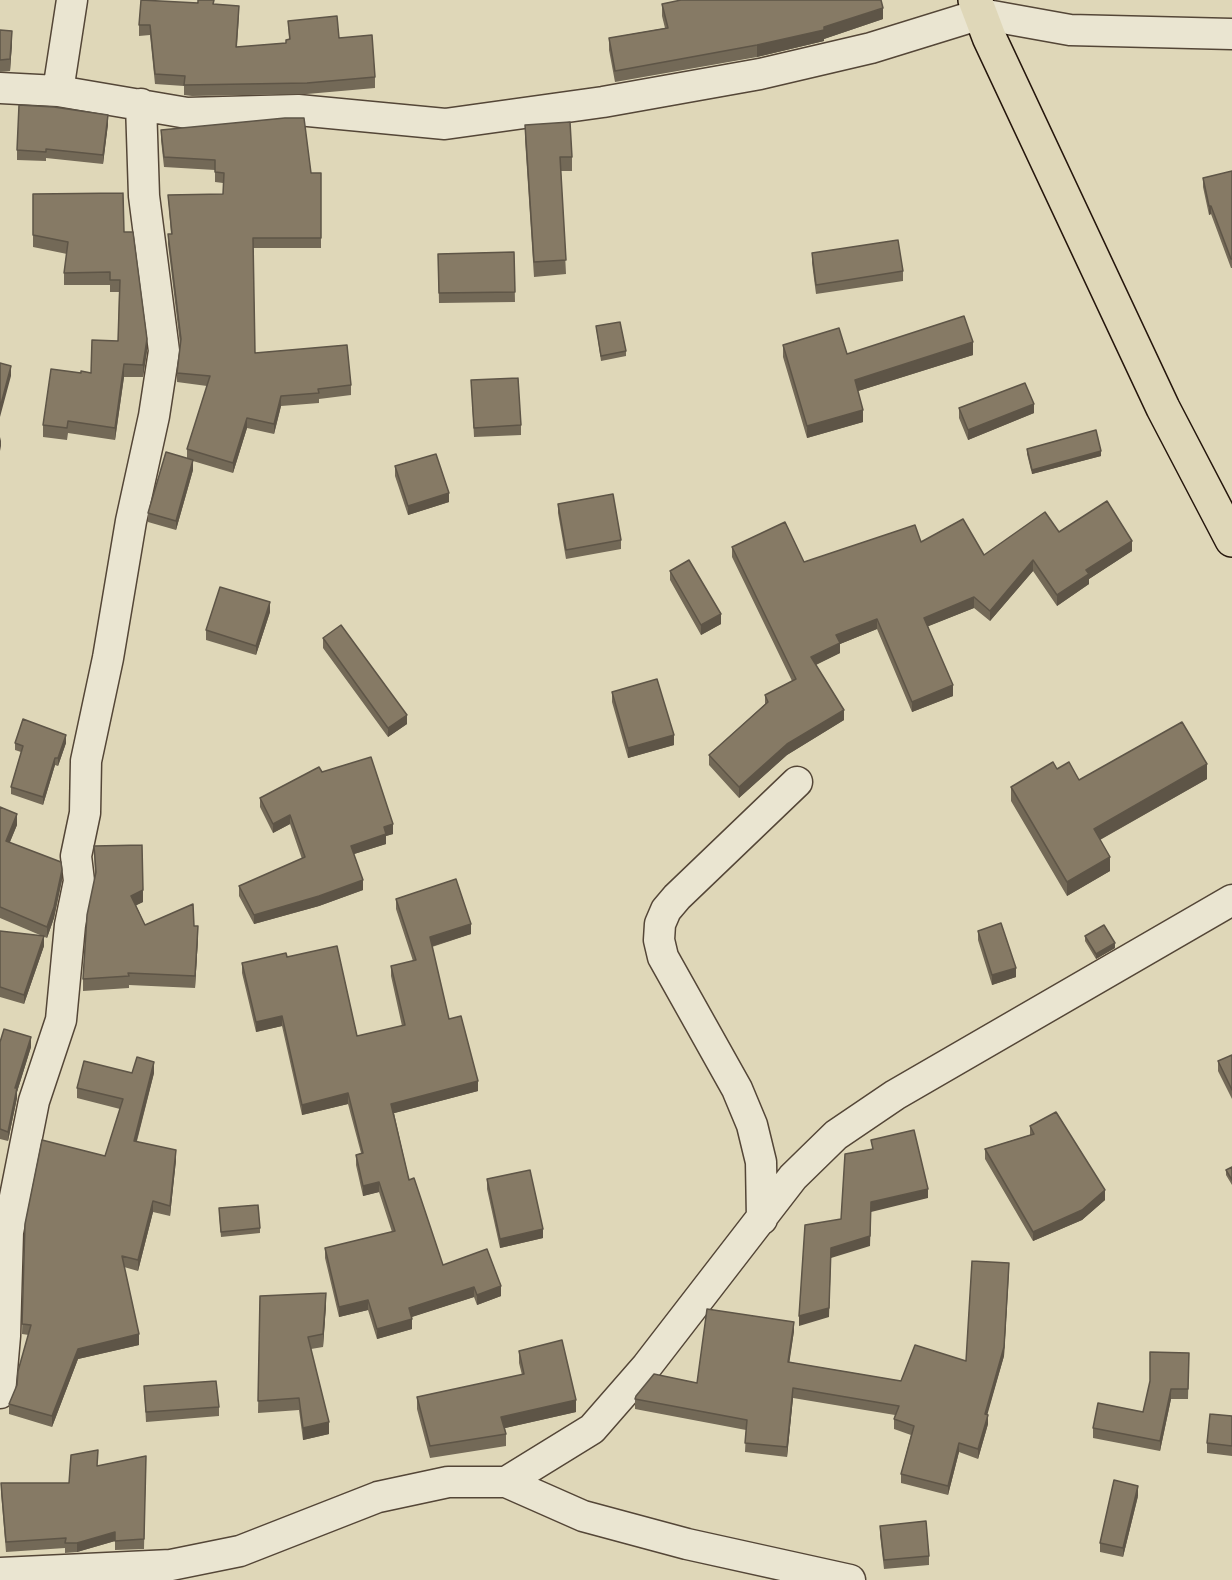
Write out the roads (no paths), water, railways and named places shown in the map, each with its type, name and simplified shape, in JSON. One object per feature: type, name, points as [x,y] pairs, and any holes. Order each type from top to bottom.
[{"type":"highway","points":[[978,7],[989,37],[1163,408],[1232,540]]},
{"type":"street","points":[[58,91],[72,0]]},
{"type":"street","points":[[0,88],[58,91],[187,113],[298,110],[445,124],[603,102],[760,74],[871,48],[978,7],[1070,30],[1232,34]]},
{"type":"street","points":[[0,1392],[5,1336],[8,1232],[34,1101],[61,1020],[70,925],[79,881],[76,856],[85,813],[87,761],[108,658],[131,521],[154,416],[164,351],[144,196],[141,104]]},
{"type":"street","points":[[762,1219],[761,1162],[752,1125],[736,1089],[663,957],[659,940],[660,924],[666,910],[677,897],[796,782]]},
{"type":"street","points":[[506,1482],[592,1429],[647,1366],[793,1177],[837,1135],[885,1101],[1232,900]]},
{"type":"street","points":[[0,1573],[171,1565],[240,1551],[378,1497],[448,1482],[506,1482],[583,1516],[687,1544],[850,1580]]}]
